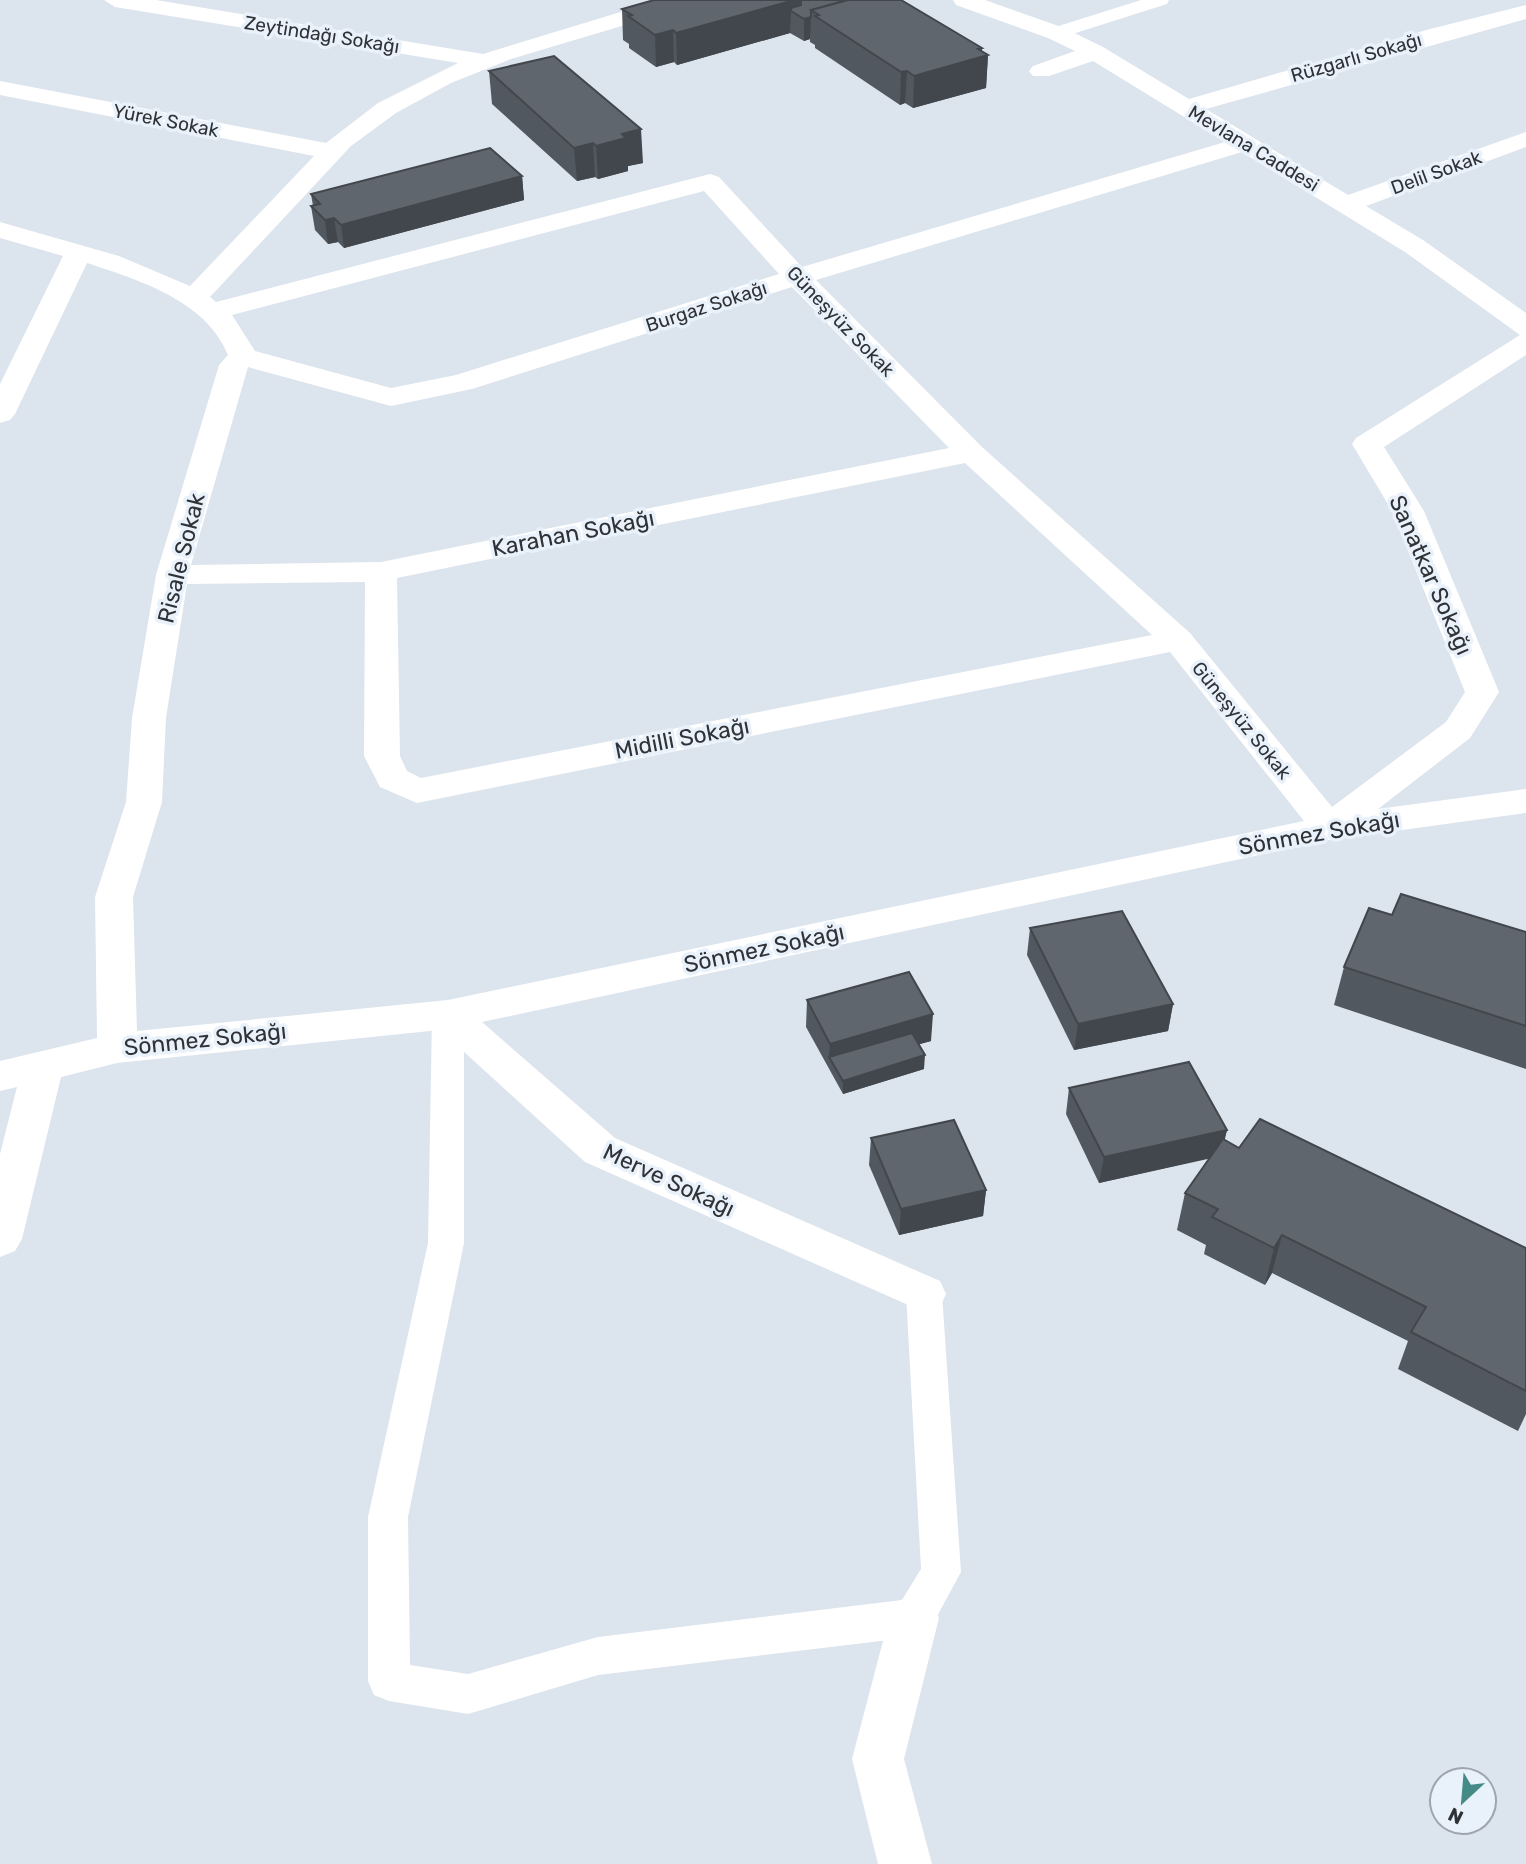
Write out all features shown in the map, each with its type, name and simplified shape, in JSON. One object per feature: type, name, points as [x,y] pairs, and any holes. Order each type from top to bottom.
[{"type":"street","name":"Zeytindağı Sokağı","points":[[115,0],[486,61]]},
{"type":"street","points":[[209,15],[232,0]]},
{"type":"street","points":[[203,304],[342,141],[387,108],[443,78],[486,61],[684,0]]},
{"type":"street","name":"Mevlana Caddesi","points":[[964,0],[1056,33],[1095,52],[1347,204],[1501,306],[1526,328]]},
{"type":"street","name":"Rüzgarlı Sokağı","points":[[1187,107],[1438,34],[1526,12]]},
{"type":"street","points":[[1041,71],[1095,52]]},
{"type":"street","name":"Yürek Sokak","points":[[0,89],[332,152]]},
{"type":"street","name":"Delil Sokak","points":[[1347,204],[1526,139]]},
{"type":"street","name":"Burgaz Sokağı","points":[[243,357],[391,397],[462,383],[797,277],[1247,143]]},
{"type":"street","name":"Güneşyüz Sokak","points":[[203,304],[710,182],[797,277],[971,453],[1178,640],[1329,828]]},
{"type":"street","points":[[0,230],[78,253],[203,304],[234,335],[243,357]]},
{"type":"street","points":[[0,414],[78,253]]},
{"type":"street","name":"Sanatkar Sokağı","points":[[1329,828],[1458,730],[1482,692],[1408,511],[1367,444],[1526,342]]},
{"type":"street","name":"Risale Sokak","points":[[117,1048],[114,897],[144,802],[149,718],[172,575],[233,365],[243,357]]},
{"type":"street","name":"Karahan Sokağı","points":[[172,575],[381,572],[971,453]]},
{"type":"street","name":"Midilli Sokağı","points":[[381,572],[382,756],[393,779],[417,791],[1178,640]]},
{"type":"street","name":"Sönmez Sokağı","points":[[0,1076],[117,1048],[448,1015],[1329,828],[1526,801]]},
{"type":"street","name":"Merve Sokağı","points":[[448,1015],[600,1150],[924,1294]]},
{"type":"street","points":[[0,1239],[43,1067]]},
{"type":"street","points":[[905,1864],[878,1759],[914,1618]]},
{"type":"lane","points":[[1056,33],[1160,0]]},
{"type":"lane","points":[[448,1015],[446,1243],[388,1517],[389,1681],[468,1694],[598,1656],[914,1618],[941,1572],[924,1294]]},
{"type":"building","points":[[654,0],[791,1],[676,33],[673,30],[655,35],[622,9]]},
{"type":"building","points":[[801,0],[848,0],[811,10],[811,17],[804,19],[791,11],[791,8],[801,5]]},
{"type":"building","points":[[848,0],[901,0],[982,48],[978,49],[988,55],[914,76],[907,71],[901,72],[815,16],[819,15],[811,10]]},
{"type":"building","points":[[554,56],[641,129],[622,134],[626,138],[596,146],[593,143],[574,148],[489,71]]},
{"type":"building","points":[[490,148],[522,176],[341,225],[334,218],[325,220],[311,206],[320,204],[311,194]]},
{"type":"building","points":[[1401,894],[1526,932],[1526,1026],[1344,967],[1369,908],[1392,915]]},
{"type":"building","points":[[1122,911],[1173,1004],[1078,1024],[1030,928]]},
{"type":"building","points":[[909,972],[933,1014],[830,1044],[807,1000]]},
{"type":"building","points":[[912,1033],[925,1055],[843,1081],[829,1057]]},
{"type":"building","points":[[1189,1062],[1227,1130],[1104,1157],[1069,1088]]},
{"type":"building","points":[[1260,1119],[1526,1248],[1526,1391],[1411,1332],[1426,1307],[1282,1235],[1274,1248],[1212,1217],[1218,1209],[1185,1193],[1223,1139],[1239,1148]]},
{"type":"building","points":[[954,1120],[986,1190],[901,1209],[871,1138]]}]
